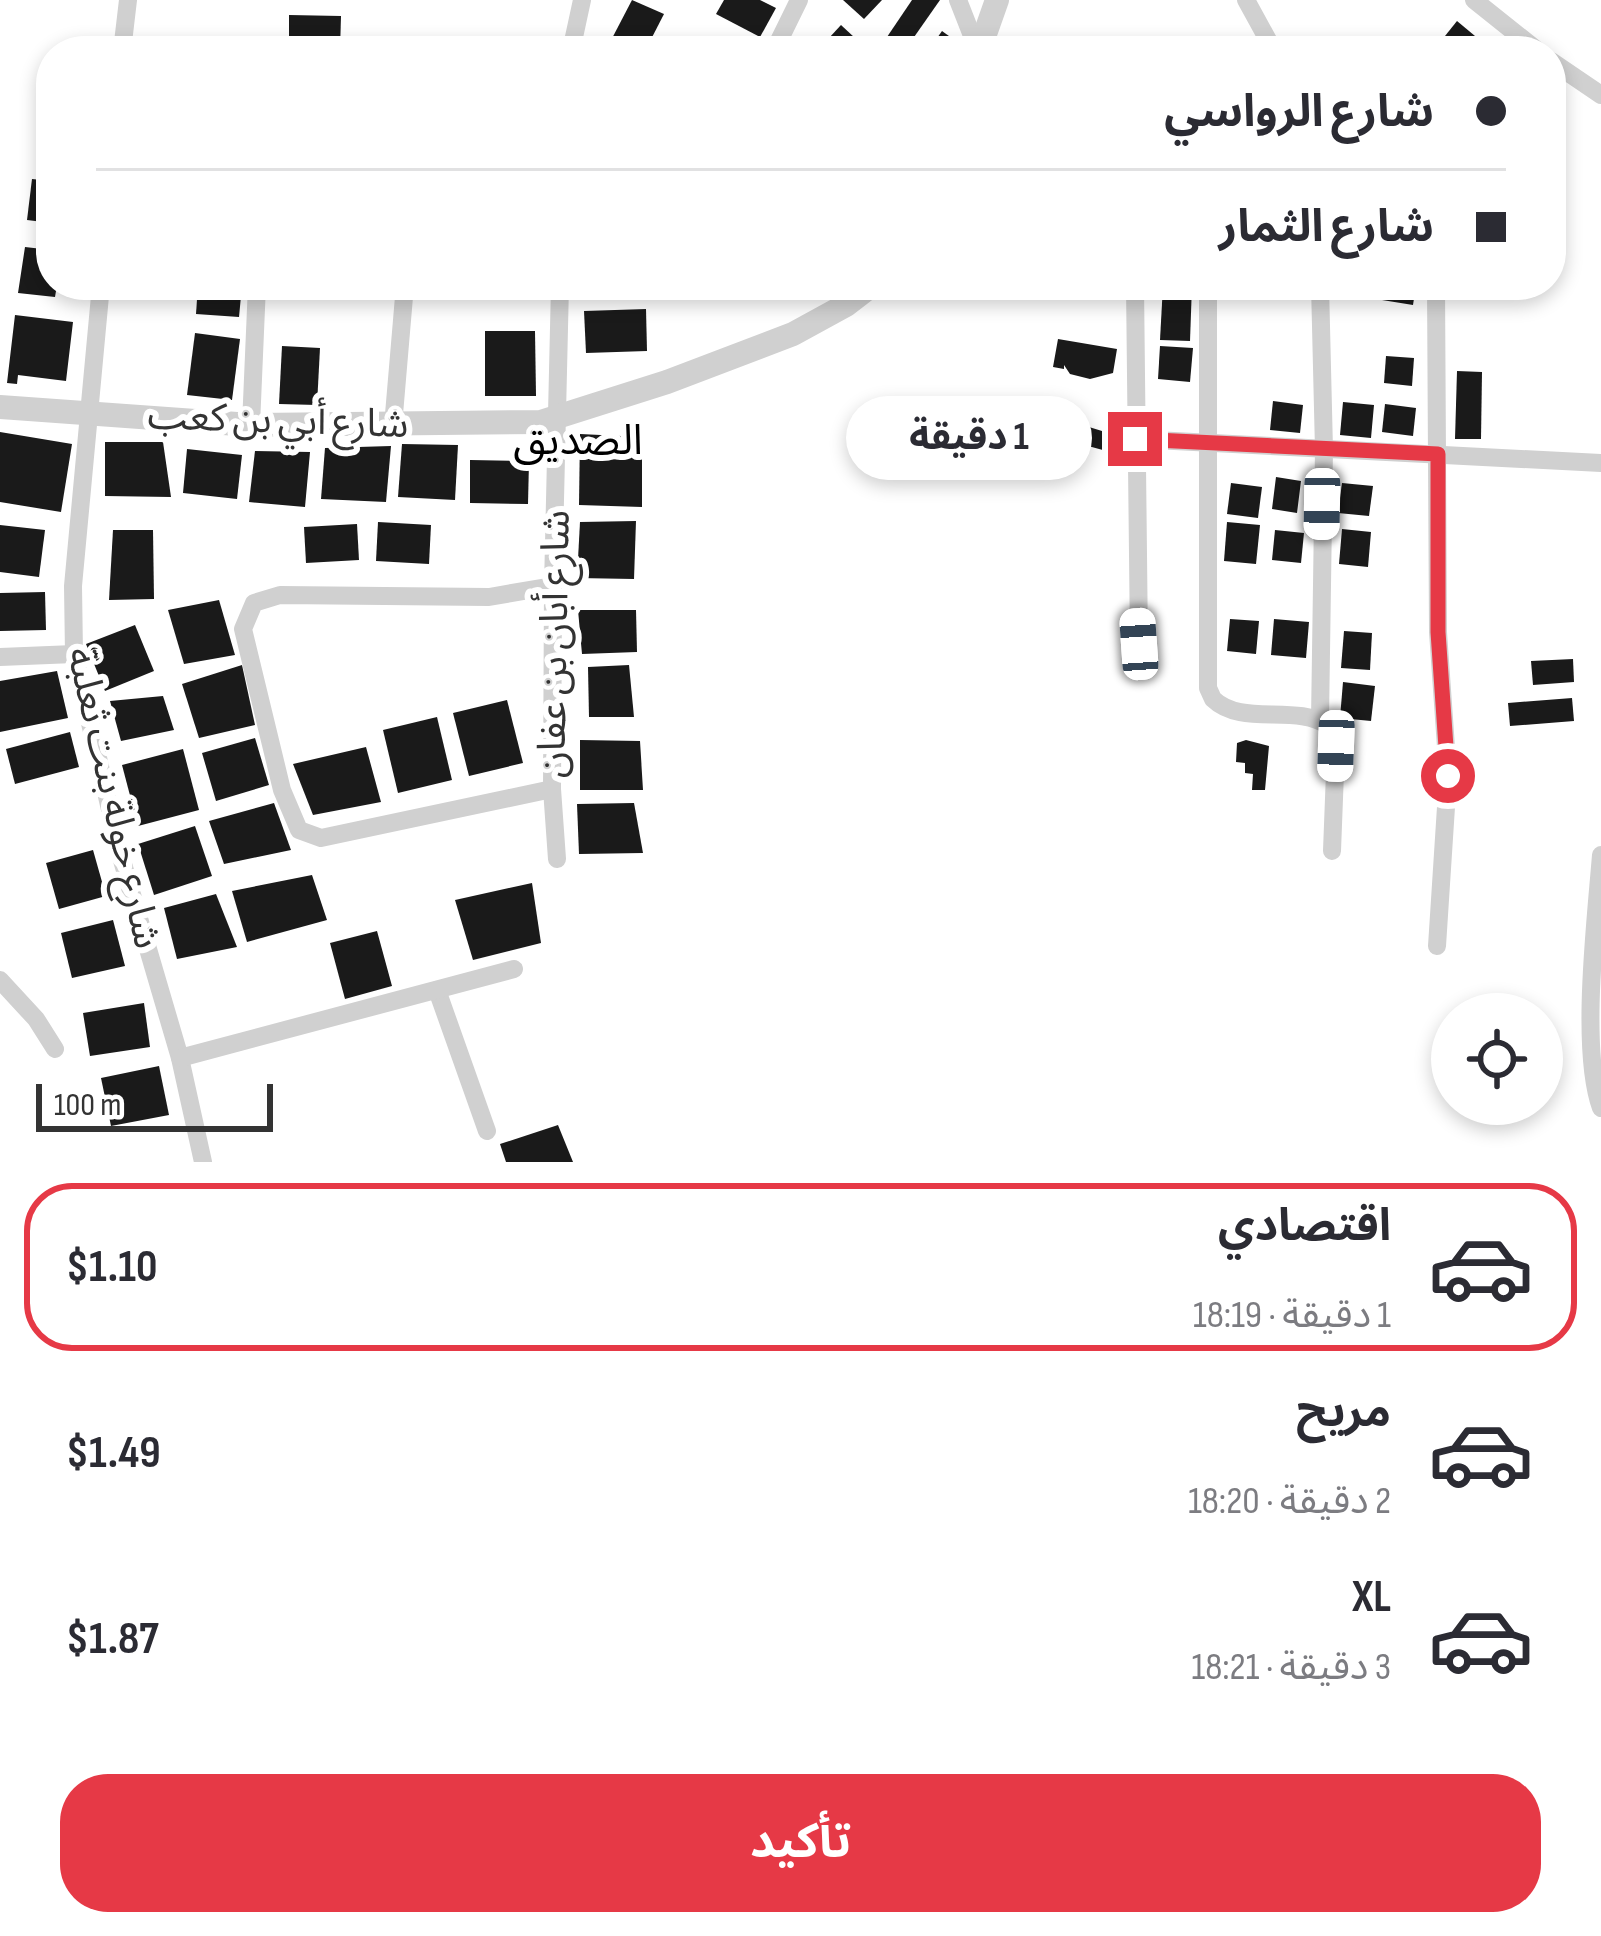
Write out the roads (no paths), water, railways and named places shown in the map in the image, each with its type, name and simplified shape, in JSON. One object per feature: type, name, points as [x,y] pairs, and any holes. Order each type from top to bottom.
[{"type":"street","points":[[124,36],[128,0]]},
{"type":"street","points":[[574,36],[582,0]]},
{"type":"street","points":[[781,36],[799,0]]},
{"type":"street","points":[[958,0],[972,36]]},
{"type":"street","points":[[984,36],[997,0]]},
{"type":"street","points":[[1246,0],[1266,36]]},
{"type":"street","points":[[1474,0],[1514,36]]},
{"type":"street","points":[[1566,71],[1601,95]]},
{"type":"street","name":"شارع خولة بنت ثعلبة","points":[[99,300],[86,413],[72,616],[74,654],[121,856],[180,1058],[203,1162]]},
{"type":"street","points":[[251,425],[256,300]]},
{"type":"street","points":[[393,426],[404,300]]},
{"type":"street","name":"شارع أبان بن عفان","points":[[557,859],[552,789],[560,300]]},
{"type":"street","name":"شارع أبي بن كعب","points":[[0,407],[251,425],[528,423],[668,382],[793,334],[853,300]]},
{"type":"street","points":[[1136,300],[1139,644]]},
{"type":"street","points":[[1208,300],[1207,674],[1213,699],[1231,710],[1320,720],[1329,726],[1336,746],[1332,851]]},
{"type":"street","points":[[1320,300],[1324,450],[1320,720]]},
{"type":"street","points":[[1436,300],[1438,632],[1448,776],[1437,946]]},
{"type":"street","points":[[1135,439],[1601,463]]},
{"type":"street","points":[[552,789],[321,838],[305,834],[294,823],[282,790],[243,629],[254,603],[280,595],[489,597],[553,586]]},
{"type":"street","points":[[0,657],[74,654]]},
{"type":"street","points":[[1601,855],[1592,1017],[1601,1108]]},
{"type":"street","points":[[180,1058],[514,968]]},
{"type":"street","points":[[0,980],[56,1049]]},
{"type":"street","points":[[437,990],[488,1132]]},
{"type":"district","name":"الصديق","points":[[578,441]]}]
